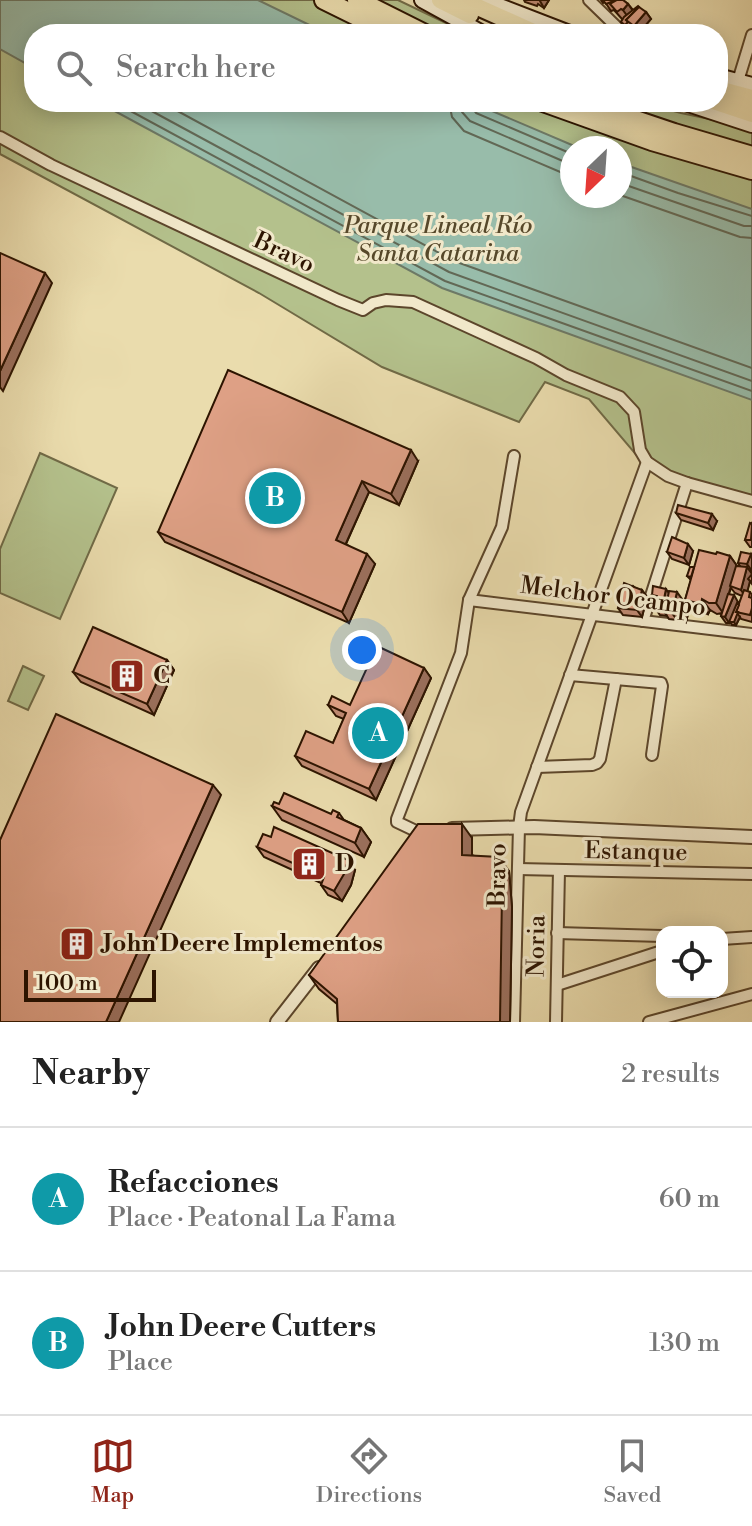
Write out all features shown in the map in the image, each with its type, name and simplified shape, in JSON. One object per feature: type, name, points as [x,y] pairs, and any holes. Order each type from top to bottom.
[{"type":"highway","points":[[324,0],[373,24]]},
{"type":"highway","points":[[357,0],[405,24]]},
{"type":"highway","points":[[571,112],[652,141],[752,170]]},
{"type":"highway","points":[[612,112],[752,156]]},
{"type":"main road","points":[[422,0],[466,24]]},
{"type":"main road","points":[[440,0],[489,24]]},
{"type":"main road","points":[[462,0],[516,24]]},
{"type":"main road","points":[[484,0],[546,24]]},
{"type":"main road","points":[[728,79],[749,86]]},
{"type":"main road","points":[[728,88],[749,86]]},
{"type":"main road","points":[[728,106],[752,114]]},
{"type":"main road","points":[[712,112],[752,125]]},
{"type":"street","points":[[589,0],[614,24]]},
{"type":"street","points":[[749,86],[752,35]]},
{"type":"street","name":"Bravo","points":[[0,137],[51,165],[323,294],[363,310],[373,303],[386,300],[413,302],[536,358],[566,375],[620,397],[634,412],[640,450],[647,462],[521,812],[514,1022]]},
{"type":"street","points":[[419,834],[397,822],[397,819],[461,653],[469,600],[503,526],[514,456]]},
{"type":"street","points":[[647,462],[668,476],[752,501]]},
{"type":"street","points":[[643,621],[687,483]]},
{"type":"street","name":"Melchor Ocampo","points":[[469,600],[752,634]]},
{"type":"street","points":[[570,675],[662,684],[652,755]]},
{"type":"street","points":[[537,767],[597,763],[616,679]]},
{"type":"street","points":[[443,829],[519,827],[752,837]]},
{"type":"street","name":"Estanque","points":[[518,869],[752,874]]},
{"type":"street","name":"Noria","points":[[556,1022],[559,870]]},
{"type":"street","points":[[557,933],[656,936]]},
{"type":"street","points":[[728,939],[752,937]]},
{"type":"street","points":[[557,985],[656,953]]},
{"type":"street","points":[[277,1022],[330,954]]},
{"type":"street","points":[[649,1022],[752,994]]},
{"type":"green space","name":"Parque Lineal Río Santa Catarina","points":[[0,0],[398,0],[448,24],[24,24],[24,112],[677,112],[752,128],[752,496],[713,488],[644,464],[589,399],[545,382],[519,422],[382,367],[259,293],[0,154]]},
{"type":"green space","points":[[40,453],[117,488],[60,619],[0,593],[0,549]]},
{"type":"green space","points":[[23,666],[44,676],[28,710],[8,701]]},
{"type":"water","points":[[0,0],[258,0],[307,24],[24,24],[24,62],[0,49]]},
{"type":"water","points":[[116,112],[494,112],[560,140],[560,208],[632,208],[632,167],[752,209],[752,400],[442,288]]},
{"type":"building","points":[[617,0],[628,4],[617,12],[610,4]]},
{"type":"building","points":[[639,7],[626,20],[626,24],[621,22]]},
{"type":"building","points":[[639,7],[646,12],[636,24],[626,20]]},
{"type":"building","points":[[0,253],[45,273],[0,371]]},
{"type":"building","points":[[228,370],[411,450],[391,494],[362,481],[336,540],[367,554],[342,612],[158,532]]},
{"type":"building","points":[[678,505],[712,514],[708,523],[676,513]]},
{"type":"building","points":[[750,523],[751,540],[745,540]]},
{"type":"building","points":[[672,537],[688,544],[684,558],[667,552]]},
{"type":"building","points":[[699,550],[730,556],[716,603],[702,599],[701,604],[685,600]]},
{"type":"building","points":[[741,552],[751,554],[747,564],[738,563]]},
{"type":"building","points":[[736,566],[747,567],[741,590],[730,586]]},
{"type":"building","points":[[624,583],[642,590],[637,610],[618,608]]},
{"type":"building","points":[[653,586],[666,589],[662,609],[655,608],[657,596],[652,595]]},
{"type":"building","points":[[744,590],[750,592],[749,597],[752,598],[750,615],[736,612]]},
{"type":"building","points":[[669,591],[677,592],[672,613],[665,612]]},
{"type":"building","points":[[728,594],[734,595],[725,617],[721,616]]},
{"type":"building","points":[[737,603],[734,622],[729,622]]},
{"type":"building","points":[[681,605],[687,606],[683,618],[677,617]]},
{"type":"building","name":"C","points":[[93,627],[167,660],[147,704],[73,672]]},
{"type":"building","points":[[377,646],[424,668],[369,789],[295,756],[306,731],[333,743],[346,713],[328,705],[332,696],[350,705]]},
{"type":"building","name":"John Deere Implementos","points":[[56,714],[213,785],[106,1022],[0,1022],[0,840]]},
{"type":"building","points":[[284,793],[331,814],[333,810],[339,813],[337,817],[361,828],[355,843],[272,806],[274,802],[279,804]]},
{"type":"building","points":[[418,824],[462,824],[462,855],[499,857],[502,893],[500,1022],[338,1022],[337,999],[309,975]]},
{"type":"building","name":"D","points":[[274,827],[348,860],[334,891],[321,885],[324,877],[257,847],[263,834],[271,837]]},
{"type":"place","name":"John Deere Cutters","points":[[275,498]]},
{"type":"place","name":"C","points":[[127,676]]},
{"type":"place","name":"Refacciones","points":[[378,733]]},
{"type":"place","name":"D","points":[[309,864]]},
{"type":"place","name":"John Deere Implementos","points":[[77,944]]}]
